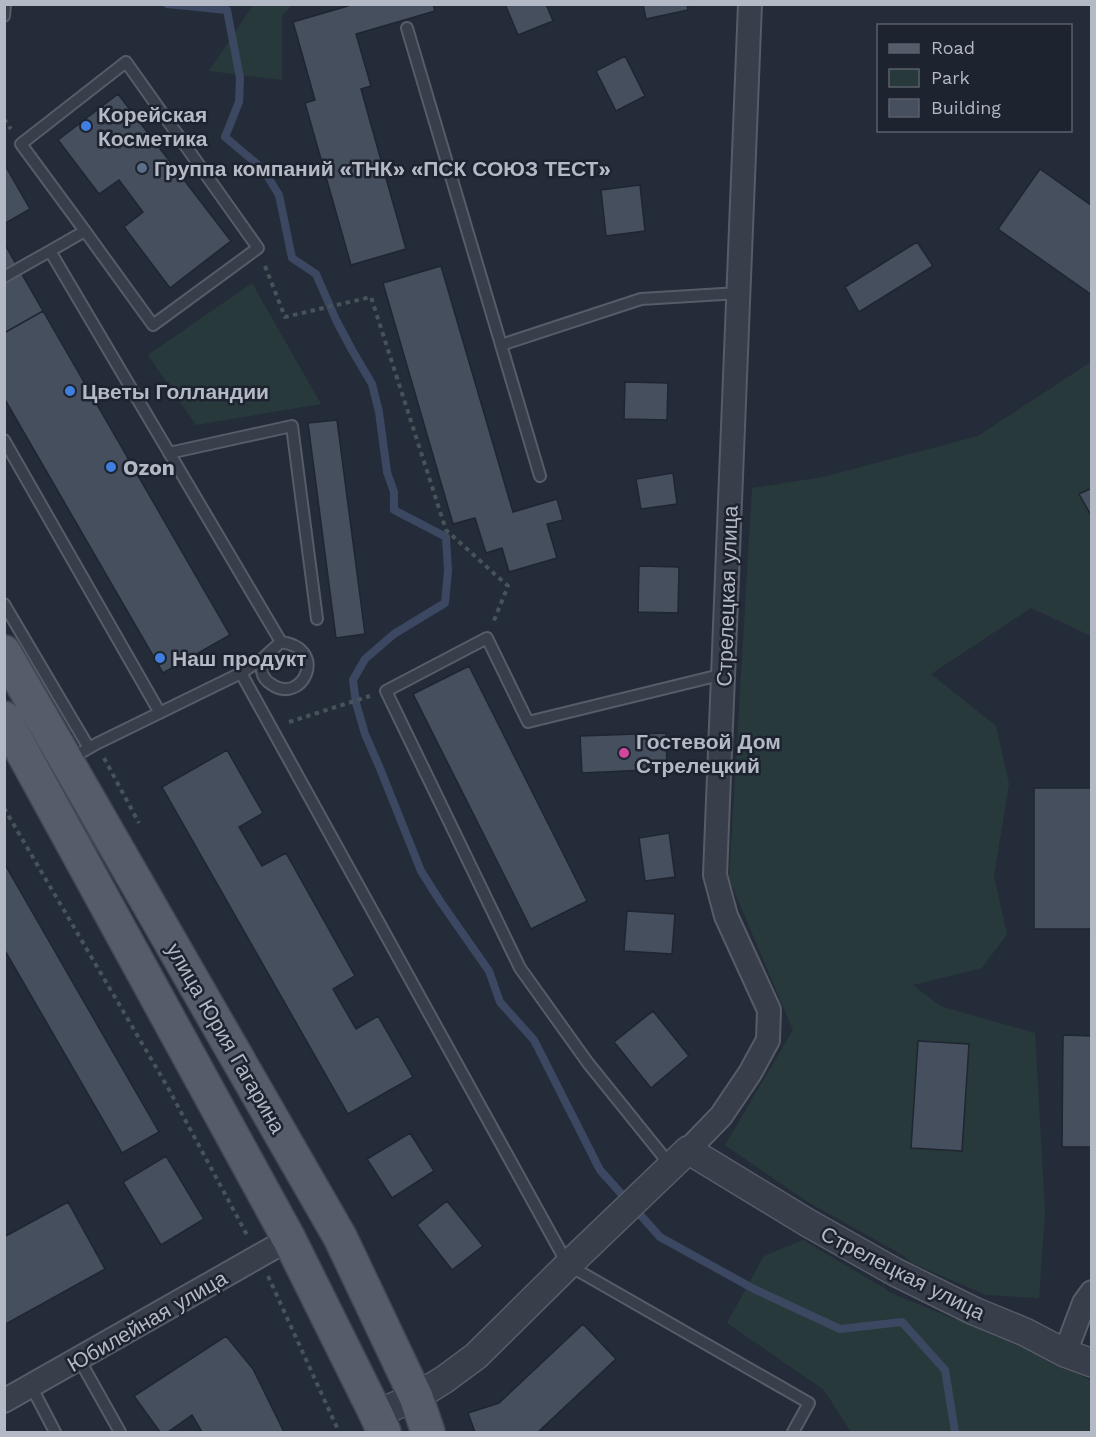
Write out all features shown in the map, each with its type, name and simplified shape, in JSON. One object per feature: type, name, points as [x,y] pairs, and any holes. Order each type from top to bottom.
[{"type":"main road","name":"улица Юрия Гагарина","points":[[4,652],[78,754],[340,1237],[416,1397],[428,1432]]},
{"type":"main road","name":"улица Юрия Гагарина","points":[[4,718],[289,1239],[380,1423]]},
{"type":"street","name":"Стрелецкая улица","points":[[380,1423],[476,1356],[680,1158],[721,1116],[750,1073],[768,1040],[769,1010],[726,916],[716,875],[750,4]]},
{"type":"street","name":"Стрелецкая улица","points":[[680,1158],[808,1223],[895,1272],[974,1311],[1092,1363]]},
{"type":"street","name":"Юбилейная улица","points":[[4,1401],[289,1239]]},
{"type":"street","points":[[1065,1353],[1084,1303],[1092,1292]]},
{"type":"lane","points":[[4,16],[5,4]]},
{"type":"lane","points":[[407,28],[540,476]]},
{"type":"lane","points":[[126,62],[258,248],[153,325],[85,231],[21,144],[126,62]]},
{"type":"lane","points":[[4,277],[85,231]]},
{"type":"lane","points":[[50,251],[281,642],[293,644],[303,651],[308,663],[307,674],[300,684],[289,689],[277,688],[266,681],[261,671],[262,659]]},
{"type":"lane","points":[[501,345],[641,300],[739,293]]},
{"type":"lane","points":[[169,453],[292,426],[317,619]]},
{"type":"lane","points":[[4,440],[160,713]]},
{"type":"lane","points":[[4,604],[78,754],[242,673],[281,642]]},
{"type":"lane","points":[[680,1158],[588,1063],[520,968],[386,691],[487,638],[528,722],[724,674]]},
{"type":"lane","points":[[242,673],[568,1265],[809,1402],[793,1432]]},
{"type":"lane","points":[[79,1359],[120,1432]]},
{"type":"lane","points":[[32,1386],[55,1432]]},
{"type":"path","points":[[258,248],[285,317],[371,297],[446,530],[508,586],[487,638]]},
{"type":"path","points":[[272,727],[367,697]]},
{"type":"path","points":[[4,808],[167,1086],[259,1257],[339,1432]]},
{"type":"green space","points":[[253,5],[292,5],[282,16],[282,80],[209,71]]},
{"type":"green space","points":[[252,283],[321,404],[196,425],[148,355]]},
{"type":"green space","points":[[1091,362],[1091,636],[1031,608],[931,674],[996,726],[1009,784],[994,876],[1007,934],[982,968],[913,985],[940,1006],[1035,1033],[1045,1212],[1039,1298],[986,1295],[912,1263],[900,1253],[883,1287],[889,1292],[951,1318],[1012,1337],[1091,1381],[1091,1432],[851,1432],[824,1390],[727,1323],[764,1256],[803,1240],[882,1287],[899,1253],[806,1201],[725,1145],[793,1030],[729,879],[752,488],[823,477],[978,436]]},
{"type":"building","points":[[347,4],[433,4],[435,11],[356,34],[371,86],[361,89],[406,249],[351,265],[305,103],[315,100],[293,22],[348,6]]},
{"type":"building","points":[[505,4],[546,4],[553,21],[518,35]]},
{"type":"building","points":[[643,4],[687,4],[688,10],[646,19]]},
{"type":"building","points":[[625,56],[645,96],[616,111],[596,71]]},
{"type":"building","points":[[118,94],[231,241],[170,288],[124,227],[143,212],[119,180],[99,194],[58,140]]},
{"type":"building","points":[[6,167],[30,209],[4,224],[4,168]]},
{"type":"building","points":[[1040,169],[1092,206],[1092,295],[998,229]]},
{"type":"building","points":[[640,185],[645,231],[606,236],[601,190]]},
{"type":"building","points":[[917,242],[933,266],[859,312],[845,287]]},
{"type":"building","points":[[4,243],[43,311],[4,333]]},
{"type":"building","points":[[441,266],[513,512],[557,499],[563,520],[547,524],[557,558],[509,572],[502,548],[486,553],[475,518],[453,524],[383,283]]},
{"type":"building","points":[[43,311],[230,635],[163,673],[4,398],[4,333]]},
{"type":"building","points":[[625,382],[668,383],[667,420],[624,419]]},
{"type":"building","points":[[337,420],[365,634],[336,638],[308,423]]},
{"type":"building","points":[[673,473],[677,504],[641,509],[636,479]]},
{"type":"building","points":[[1092,488],[1092,517],[1079,494]]},
{"type":"building","points":[[639,566],[679,567],[678,613],[638,612]]},
{"type":"building","points":[[469,666],[587,901],[531,929],[413,694]]},
{"type":"building","name":"Гостевой Дом Стрелецкий","points":[[666,733],[667,769],[582,773],[580,736]]},
{"type":"building","points":[[227,750],[263,813],[239,827],[262,866],[286,853],[355,976],[333,989],[356,1029],[378,1016],[413,1077],[348,1114],[162,787]]},
{"type":"building","points":[[1034,788],[1092,788],[1092,929],[1034,929]]},
{"type":"building","points":[[669,833],[675,877],[645,881],[639,838]]},
{"type":"building","points":[[4,863],[159,1132],[122,1153],[4,949]]},
{"type":"building","points":[[627,911],[675,914],[672,954],[624,951]]},
{"type":"building","points":[[653,1011],[689,1056],[651,1088],[614,1042]]},
{"type":"building","points":[[1063,1035],[1092,1036],[1092,1147],[1062,1147]]},
{"type":"building","points":[[918,1041],[969,1044],[962,1151],[911,1148]]},
{"type":"building","points":[[410,1133],[434,1171],[392,1198],[367,1159]]},
{"type":"building","points":[[166,1156],[204,1219],[161,1245],[123,1182]]},
{"type":"building","points":[[447,1201],[483,1246],[452,1270],[417,1225]]},
{"type":"building","points":[[68,1202],[105,1269],[4,1325],[4,1237]]},
{"type":"building","points":[[583,1324],[616,1359],[538,1432],[475,1432],[468,1413],[499,1403]]},
{"type":"building","points":[[226,1336],[253,1369],[284,1432],[202,1432],[192,1415],[168,1432],[160,1432],[134,1396]]},
{"type":"waterway","points":[[167,4],[227,10],[240,78],[239,102],[225,137],[263,169],[279,195],[292,258],[316,274],[336,320],[372,384],[379,412],[387,472],[394,492],[394,510],[446,537],[448,571],[445,603],[394,634],[365,659],[353,680],[356,703],[365,734],[421,871],[489,971],[500,1002],[534,1040],[600,1170],[660,1237],[754,1289],[840,1329],[902,1322],[945,1370],[955,1432]]},
{"type":"place","name":"Корейская Косметика","points":[[86,126]]},
{"type":"place","name":"Группа компаний «ТНК» «ПСК СОЮЗ ТЕСТ»","points":[[142,168]]},
{"type":"place","name":"Цветы Голландии","points":[[70,391]]},
{"type":"place","name":"Ozon","points":[[111,467]]},
{"type":"place","name":"Наш продукт","points":[[160,658]]},
{"type":"place","name":"Гостевой Дом Стрелецкий","points":[[624,753]]}]
